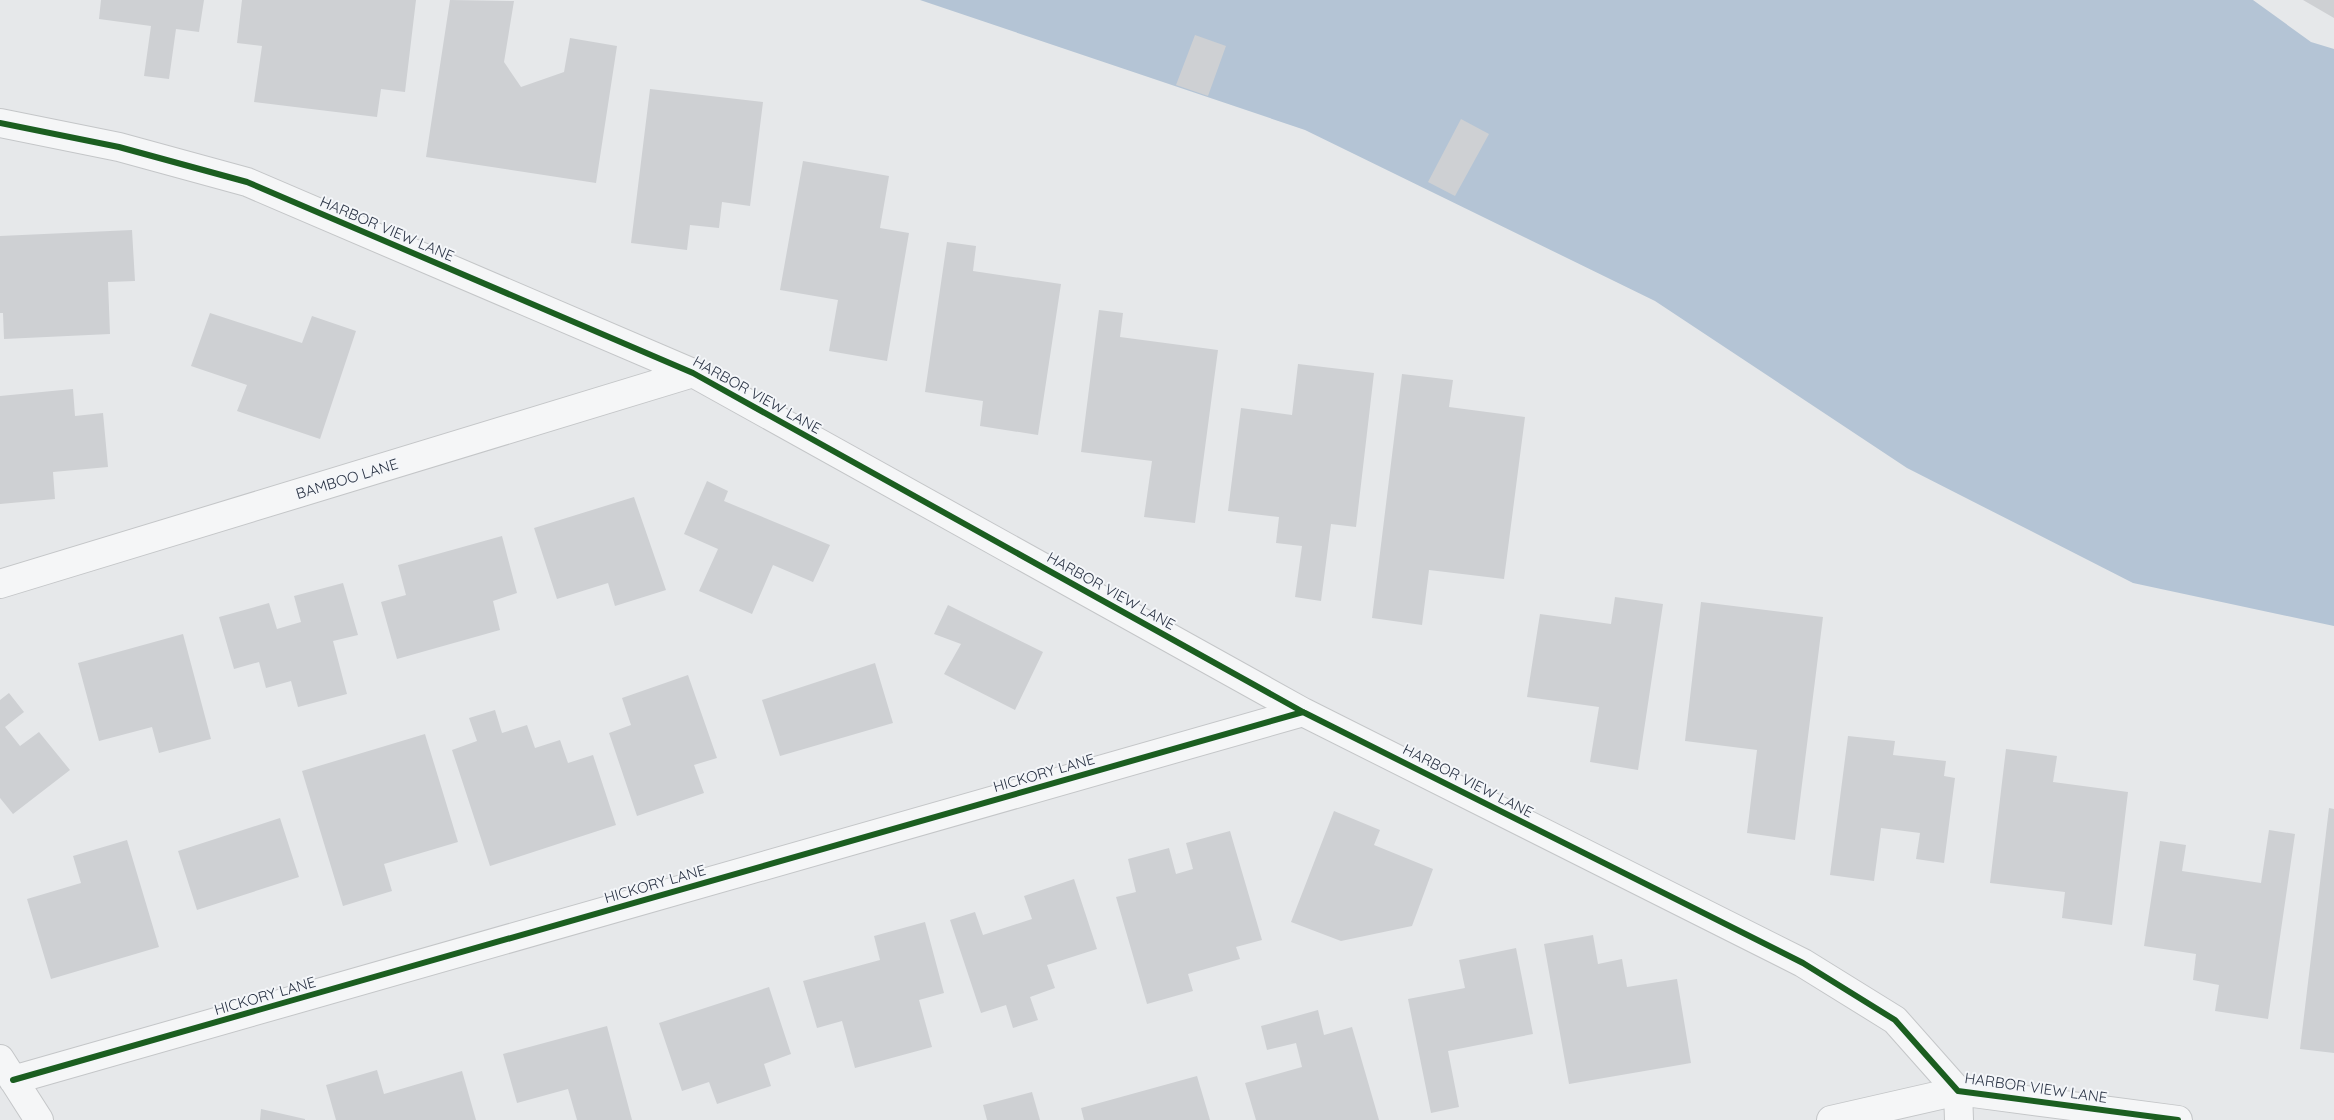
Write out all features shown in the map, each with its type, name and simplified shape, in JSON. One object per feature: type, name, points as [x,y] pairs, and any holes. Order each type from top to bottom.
[{"type":"street","name":"HARBOR VIEW LANE","points":[[0,123],[119,147],[247,182],[694,373],[1303,712],[1803,963],[1895,1020],[1958,1092],[2178,1120]]},
{"type":"street","name":"BAMBOO LANE","points":[[0,584],[694,373]]},
{"type":"street","name":"HICKORY LANE","points":[[7,1070],[1303,712]]},
{"type":"street","points":[[7,1070],[39,1120]]},
{"type":"street","points":[[1831,1120],[1958,1092],[1959,1120]]},
{"type":"water","points":[[920,0],[2253,0],[2311,42],[2334,49],[2334,626],[2133,583],[1907,468],[1655,301],[1305,130]]},
{"type":"building","points":[[101,0],[204,0],[199,32],[176,29],[169,79],[144,76],[151,26],[99,19]]},
{"type":"building","points":[[242,0],[416,0],[405,92],[381,89],[377,117],[254,102],[262,46],[237,43]]},
{"type":"building","points":[[450,0],[514,1],[504,62],[521,87],[564,72],[570,38],[617,46],[596,183],[426,157]]},
{"type":"building","points":[[2303,0],[2334,0],[2334,18]]},
{"type":"building","points":[[1195,35],[1226,46],[1208,96],[1176,85]]},
{"type":"building","points":[[650,89],[763,102],[750,206],[722,202],[719,228],[690,225],[687,250],[631,243]]},
{"type":"building","points":[[1461,119],[1489,134],[1455,196],[1428,182]]},
{"type":"building","points":[[803,161],[889,176],[880,228],[909,233],[887,361],[829,351],[838,300],[780,290]]},
{"type":"building","points":[[132,230],[135,281],[108,282],[110,334],[4,339],[3,313],[0,313],[0,236]]},
{"type":"building","points":[[947,242],[976,246],[973,271],[1061,284],[1038,435],[980,426],[983,401],[925,392]]},
{"type":"building","points":[[1099,310],[1123,313],[1120,337],[1218,350],[1195,523],[1144,517],[1152,461],[1081,452]]},
{"type":"building","points":[[210,313],[302,343],[312,316],[356,331],[320,439],[237,411],[247,385],[191,366]]},
{"type":"building","points":[[1298,364],[1374,373],[1356,527],[1331,524],[1321,601],[1295,597],[1302,546],[1276,543],[1279,517],[1228,511],[1241,408],[1292,415]]},
{"type":"building","points":[[1402,374],[1453,380],[1449,407],[1525,417],[1504,579],[1429,570],[1422,625],[1372,618]]},
{"type":"building","points":[[73,389],[75,416],[103,413],[108,467],[53,472],[55,499],[0,504],[0,396]]},
{"type":"building","points":[[707,481],[728,491],[724,501],[830,545],[813,582],[773,565],[752,614],[699,591],[718,549],[684,534]]},
{"type":"building","points":[[634,497],[666,590],[615,606],[608,583],[557,599],[534,528]]},
{"type":"building","points":[[502,536],[517,593],[493,601],[500,630],[397,659],[381,602],[406,595],[398,565]]},
{"type":"building","points":[[343,583],[358,635],[333,641],[347,694],[298,707],[291,681],[266,688],[259,662],[234,669],[219,617],[269,603],[277,629],[301,622],[294,596]]},
{"type":"building","points":[[1615,597],[1663,604],[1638,770],[1590,762],[1599,707],[1527,697],[1540,614],[1611,624]]},
{"type":"building","points":[[1701,602],[1823,617],[1795,840],[1747,833],[1757,750],[1685,741]]},
{"type":"building","points":[[948,605],[1043,652],[1015,710],[944,674],[961,644],[934,634]]},
{"type":"building","points":[[183,634],[211,739],[159,753],[152,727],[99,741],[78,663]]},
{"type":"building","points":[[875,663],[893,723],[780,756],[762,700]]},
{"type":"building","points":[[688,675],[717,758],[694,765],[704,793],[637,816],[609,733],[631,725],[622,698]]},
{"type":"building","points":[[9,693],[24,712],[5,727],[20,746],[39,732],[70,770],[13,814],[0,798],[0,700]]},
{"type":"building","points":[[495,710],[502,733],[527,725],[535,748],[560,740],[568,763],[593,755],[616,825],[490,866],[452,750],[477,741],[469,718]]},
{"type":"building","points":[[425,734],[458,842],[384,864],[392,891],[343,906],[302,771]]},
{"type":"building","points":[[1848,736],[1895,741],[1893,755],[1946,761],[1944,776],[1955,778],[1944,863],[1916,859],[1920,833],[1881,828],[1874,881],[1830,875]]},
{"type":"building","points":[[2006,749],[2057,756],[2053,782],[2128,792],[2112,925],[2062,918],[2065,892],[1990,883]]},
{"type":"building","points":[[2329,808],[2334,809],[2334,1053],[2300,1049]]},
{"type":"building","points":[[1334,811],[1380,830],[1374,845],[1433,869],[1412,926],[1341,941],[1291,922]]},
{"type":"building","points":[[280,818],[299,877],[197,910],[178,851]]},
{"type":"building","points":[[2269,830],[2295,834],[2268,1019],[2215,1011],[2219,985],[2193,980],[2196,954],[2144,946],[2160,841],[2186,845],[2182,871],[2261,883]]},
{"type":"building","points":[[1230,831],[1262,940],[1236,947],[1240,959],[1188,974],[1193,991],[1147,1004],[1116,897],[1136,892],[1128,859],[1169,848],[1176,874],[1193,869],[1186,843]]},
{"type":"building","points":[[127,840],[159,947],[51,979],[27,899],[81,883],[73,856]]},
{"type":"building","points":[[1074,879],[1097,949],[1047,965],[1055,988],[1030,997],[1038,1020],[1013,1028],[1006,1005],[981,1013],[950,920],[975,912],[983,935],[1032,919],[1024,896]]},
{"type":"building","points":[[925,922],[944,993],[919,1000],[932,1047],[855,1068],[842,1021],[817,1028],[803,981],[880,960],[874,936]]},
{"type":"building","points":[[1593,935],[1598,964],[1622,959],[1627,987],[1677,979],[1691,1063],[1569,1084],[1544,944]]},
{"type":"building","points":[[1516,948],[1533,1034],[1448,1051],[1459,1107],[1431,1113],[1408,999],[1465,988],[1459,960]]},
{"type":"building","points":[[769,987],[791,1054],[764,1064],[771,1086],[717,1104],[709,1082],[682,1091],[659,1023]]},
{"type":"building","points":[[1318,1010],[1324,1035],[1352,1027],[1379,1120],[1256,1120],[1245,1083],[1302,1067],[1296,1043],[1267,1050],[1261,1026]]},
{"type":"building","points":[[607,1026],[632,1120],[577,1120],[568,1089],[517,1103],[503,1054]]},
{"type":"building","points":[[377,1070],[384,1094],[462,1071],[476,1120],[336,1120],[326,1085]]},
{"type":"building","points":[[1197,1076],[1210,1120],[1084,1120],[1081,1108]]},
{"type":"building","points":[[1032,1092],[1040,1120],[987,1120],[983,1105]]},
{"type":"building","points":[[261,1109],[305,1119],[305,1120],[260,1120]]},
{"type":"cycle path","points":[[0,123],[119,147],[247,182],[693,373],[1303,712],[1803,963],[1895,1020],[1958,1091],[2178,1120]]},
{"type":"cycle path","points":[[13,1080],[1303,712]]}]
